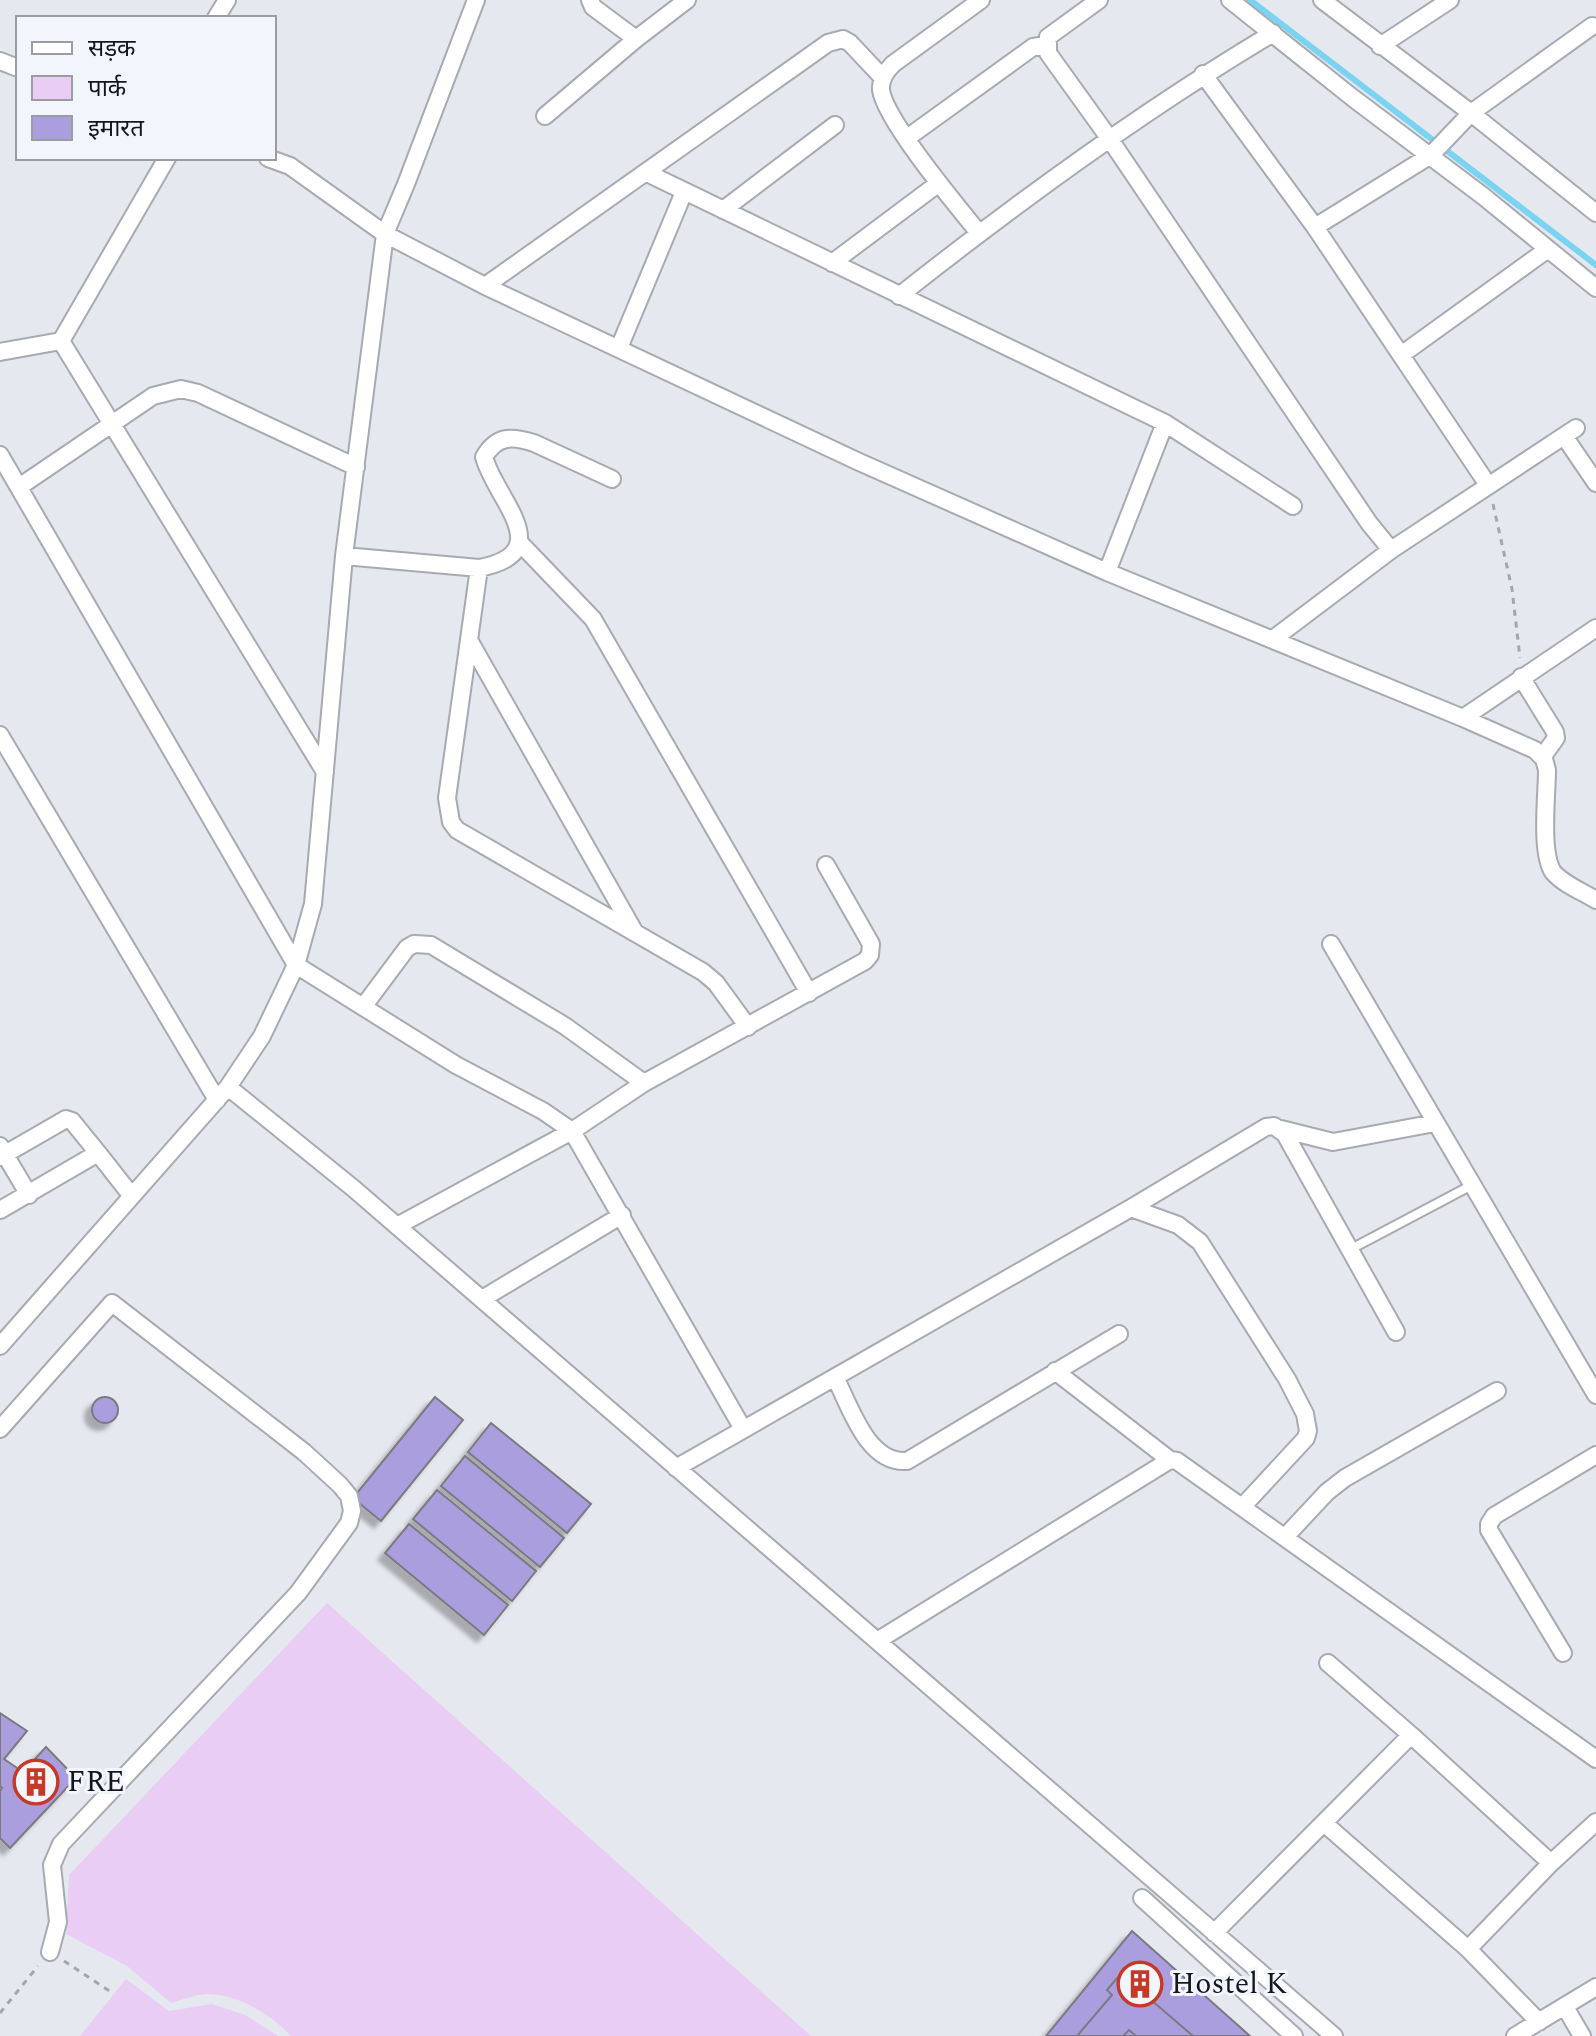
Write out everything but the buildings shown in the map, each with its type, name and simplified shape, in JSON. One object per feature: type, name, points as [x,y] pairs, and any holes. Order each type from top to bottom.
[{"type":"street","points":[[0,1346],[223,1093],[262,1036],[296,965],[313,904],[344,556],[385,234],[476,0]]},
{"type":"street","points":[[590,0],[593,7],[636,39]]},
{"type":"street","points":[[545,116],[687,0]]},
{"type":"street","points":[[979,233],[907,138],[887,109],[881,92],[883,78],[893,64],[981,0]]},
{"type":"street","points":[[1099,0],[1048,37],[1048,53],[1109,138],[1360,511],[1391,550]]},
{"type":"street","points":[[1230,0],[1353,98],[1434,153],[1596,288]]},
{"type":"street","points":[[1322,0],[1593,205]]},
{"type":"street","points":[[1380,46],[1439,3]]},
{"type":"street","points":[[1315,227],[1434,153],[1471,113],[1592,26]]},
{"type":"street","points":[[899,296],[1109,138],[1203,74],[1273,33]]},
{"type":"street","points":[[485,286],[836,39],[850,43],[883,78]]},
{"type":"street","points":[[907,138],[1033,47],[1046,45]]},
{"type":"street","points":[[1203,74],[1315,227],[1488,485]]},
{"type":"street","points":[[723,210],[835,125]]},
{"type":"street","points":[[0,352],[61,341],[166,160]]},
{"type":"street","points":[[274,160],[290,166],[385,234],[485,286],[857,461],[1107,572],[1535,750],[1543,756],[1547,770],[1547,857],[1560,878],[1596,900]]},
{"type":"street","points":[[647,173],[1165,423],[1293,506]]},
{"type":"street","points":[[832,263],[939,183]]},
{"type":"street","points":[[619,348],[684,192]]},
{"type":"street","points":[[1401,355],[1548,249]]},
{"type":"street","points":[[61,341],[325,772]]},
{"type":"street","points":[[19,487],[153,396],[181,389],[198,393],[356,467]]},
{"type":"street","points":[[1107,572],[1165,423]]},
{"type":"street","points":[[1273,639],[1391,550],[1570,432],[1596,483]]},
{"type":"street","points":[[344,556],[479,568],[504,560],[520,543],[521,533],[516,518],[492,479],[484,457],[493,443],[506,438],[522,439],[612,479]]},
{"type":"street","points":[[0,455],[296,965],[456,1065],[543,1111],[572,1131],[743,1429]]},
{"type":"street","points":[[520,543],[593,619],[809,993]]},
{"type":"street","points":[[479,568],[447,798],[451,822],[457,830],[710,977],[748,1027]]},
{"type":"street","points":[[1463,718],[1596,628]]},
{"type":"street","points":[[469,640],[634,931]]},
{"type":"street","points":[[1521,677],[1555,732],[1556,738],[1543,756]]},
{"type":"street","points":[[0,735],[223,1093],[397,1226],[1334,2036]]},
{"type":"street","points":[[397,1226],[572,1131],[644,1083],[865,961],[872,949],[826,865]]},
{"type":"street","points":[[363,1007],[407,948],[414,944],[431,945],[565,1026],[644,1083]]},
{"type":"street","points":[[1331,944],[1596,1395]]},
{"type":"street","points":[[29,1195],[2,1152],[66,1119],[72,1121],[131,1195]]},
{"type":"street","points":[[676,1468],[1131,1208],[1258,1130],[1274,1126],[1333,1142],[1435,1123]]},
{"type":"street","points":[[1281,1129],[1396,1332]]},
{"type":"street","points":[[0,1210],[98,1153]]},
{"type":"street","points":[[1131,1208],[1178,1225],[1200,1242],[1287,1379],[1305,1414],[1306,1438],[1243,1506]]},
{"type":"street","points":[[482,1299],[622,1215]]},
{"type":"street","points":[[0,1429],[112,1303],[304,1452],[340,1485],[351,1503],[349,1523],[298,1593],[61,1844],[52,1865],[58,1922],[50,1952]]},
{"type":"street","points":[[835,1377],[863,1433],[876,1449],[897,1462],[907,1461],[1119,1334]]},
{"type":"street","points":[[1055,1371],[1170,1460],[1187,1465],[1596,1759]]},
{"type":"street","points":[[1285,1537],[1327,1492],[1345,1478],[1497,1391]]},
{"type":"street","points":[[1563,1653],[1489,1530],[1489,1524],[1494,1516],[1596,1455]]},
{"type":"street","points":[[877,1641],[1170,1460]]},
{"type":"street","points":[[1328,1663],[1551,1863]]},
{"type":"street","points":[[1214,1933],[1411,1735]]},
{"type":"street","points":[[1468,1949],[1551,1863],[1596,1822]]},
{"type":"street","points":[[1325,1824],[1468,1949],[1539,2022]]},
{"type":"street","points":[[1142,1898],[1294,2036]]},
{"type":"street","points":[[1515,2036],[1596,1987]]},
{"type":"street","points":[[1565,2007],[1582,2036]]},
{"type":"lane","points":[[1351,1249],[1472,1185]]},
{"type":"path","points":[[1488,485],[1512,589],[1521,677]]},
{"type":"path","points":[[0,2013],[50,1952],[114,1994]]},
{"type":"green space","points":[[327,1603],[811,2036],[291,2036],[264,2013],[232,1998],[204,1994],[171,2003],[127,1966],[66,1934],[69,1875]]},
{"type":"green space","points":[[126,1979],[169,2011],[212,2004],[245,2015],[278,2036],[80,2036]]},
{"type":"waterway","points":[[1250,0],[1596,265]]},
{"type":"place","name":"FRE","points":[[36,1782]]},
{"type":"place","name":"Hostel K","points":[[1140,1984]]}]
